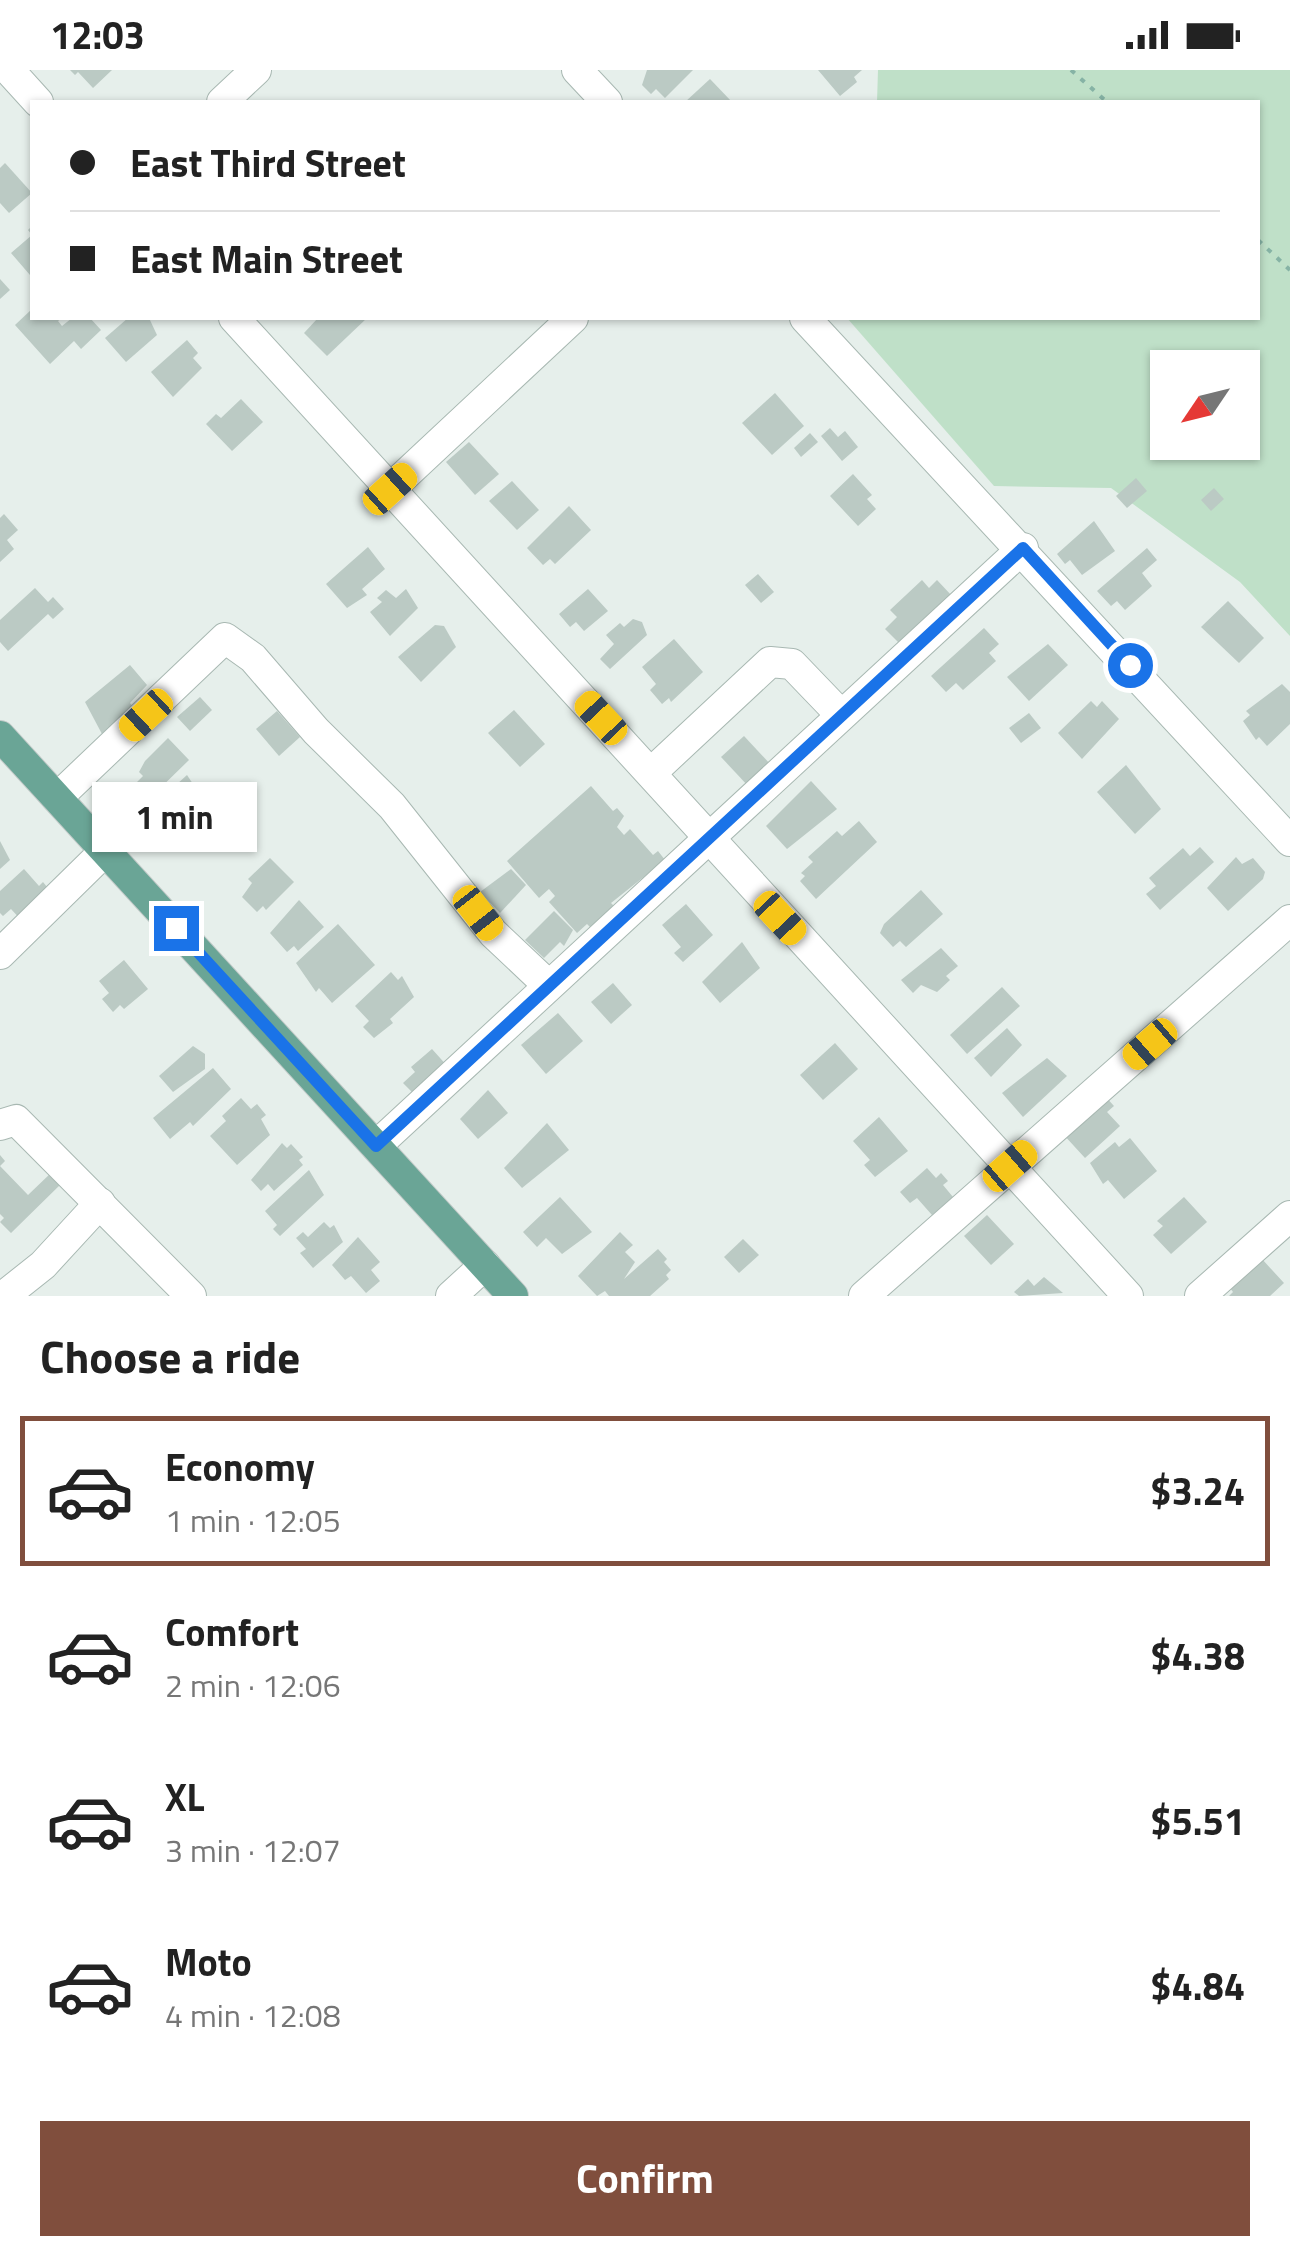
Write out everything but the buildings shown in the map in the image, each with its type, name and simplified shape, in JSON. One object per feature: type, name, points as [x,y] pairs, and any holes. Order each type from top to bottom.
[{"type":"main road","points":[[0,736],[513,1296]]},
{"type":"street","points":[[9,70],[36,100]]},
{"type":"street","points":[[224,100],[256,70]]},
{"type":"street","points":[[577,70],[605,100]]},
{"type":"street","points":[[236,320],[1128,1296]]},
{"type":"street","points":[[390,489],[571,320]]},
{"type":"street","points":[[808,320],[1023,548],[1290,841]]},
{"type":"street","points":[[376,1146],[1023,548]]},
{"type":"street","points":[[57,798],[225,638],[253,658],[316,731],[392,806],[494,933],[547,984]]},
{"type":"street","points":[[651,773],[770,662],[792,664],[842,716]]},
{"type":"street","points":[[0,954],[105,851]]},
{"type":"street","points":[[864,1296],[1290,920]]},
{"type":"street","points":[[0,1125],[16,1120],[191,1296]]},
{"type":"street","points":[[4,1296],[43,1265],[100,1203]]},
{"type":"street","points":[[1200,1296],[1290,1216]]},
{"type":"street","points":[[452,1296],[484,1265]]},
{"type":"path","points":[[1071,70],[1105,100]]},
{"type":"path","points":[[1260,242],[1290,270]]},
{"type":"green space","points":[[878,70],[1290,70],[1290,636],[1240,582],[1111,488],[994,486],[849,320],[1260,320],[1260,100],[877,100]]},
{"type":"route","points":[[176,928],[376,1146],[553,978],[712,838],[1023,548],[1130,665]]}]
